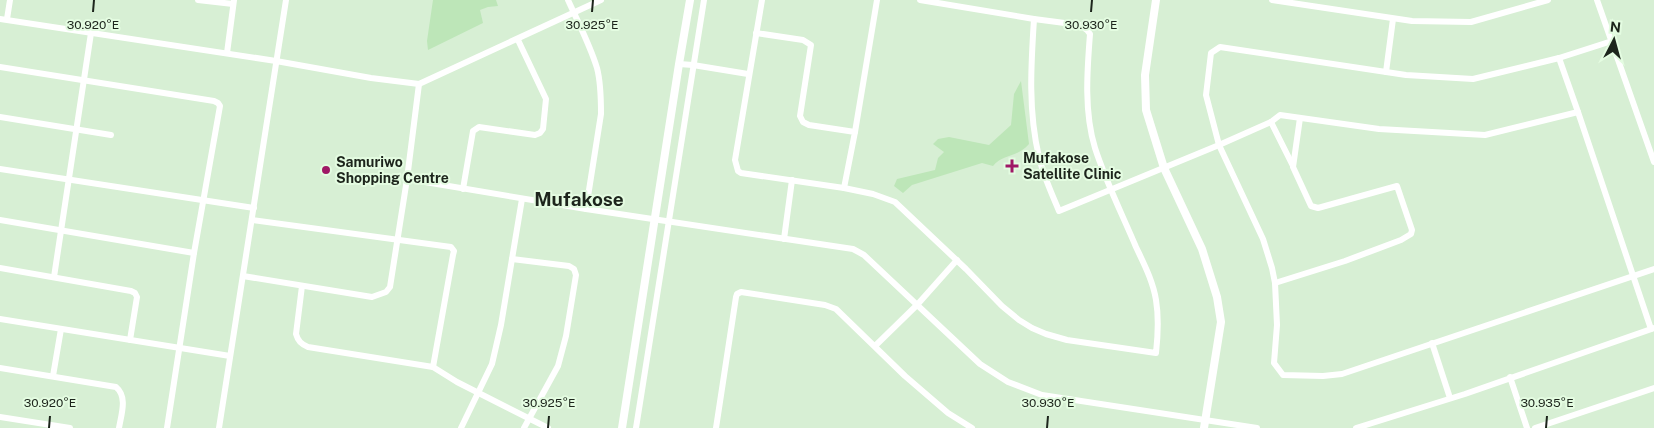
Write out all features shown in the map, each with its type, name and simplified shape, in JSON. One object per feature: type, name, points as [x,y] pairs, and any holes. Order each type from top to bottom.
[{"type":"street","points":[[10,0],[3,19],[419,84],[518,40],[601,0]]},
{"type":"street","points":[[198,0],[233,2],[227,54]]},
{"type":"street","points":[[219,428],[286,0]]},
{"type":"street","points":[[568,0],[596,64],[601,101],[601,114],[586,209]]},
{"type":"street","points":[[622,428],[678,64],[690,0]]},
{"type":"street","points":[[636,428],[704,0]]},
{"type":"street","points":[[762,0],[735,160],[736,168],[741,173],[844,188],[873,194],[895,202],[957,260],[1002,306],[1032,328],[1067,340],[1156,353],[1159,320],[1151,280],[1111,191],[1094,146],[1087,80],[1090,34],[1088,30],[1080,25],[1034,19],[960,3],[920,0]]},
{"type":"street","points":[[844,188],[877,0]]},
{"type":"street","points":[[1156,0],[1146,62],[1146,110],[1164,168],[1202,249],[1217,297],[1221,322],[1205,424]]},
{"type":"street","points":[[1272,0],[1392,19],[1471,22],[1548,0]]},
{"type":"street","points":[[1596,0],[1654,162]]},
{"type":"street","points":[[1034,19],[1030,79],[1035,137],[1039,158],[1058,211],[1220,145],[1271,122],[1280,115],[1379,129],[1485,135],[1578,112]]},
{"type":"street","points":[[1386,72],[1392,19]]},
{"type":"street","points":[[54,277],[91,33]]},
{"type":"street","points":[[756,33],[808,42],[811,45],[811,50],[800,116],[802,122],[809,125],[855,132]]},
{"type":"street","points":[[464,189],[475,128],[535,135],[543,129],[547,104],[545,96],[518,40]]},
{"type":"street","points":[[1612,41],[1559,58],[1473,79],[1406,75],[1220,47],[1211,53],[1206,95],[1220,145],[1263,239],[1275,283],[1277,325],[1274,363],[1283,375],[1323,376],[1342,374],[1654,269]]},
{"type":"street","points":[[1356,428],[1653,329],[1559,58]]},
{"type":"street","points":[[678,64],[748,74]]},
{"type":"street","points":[[0,66],[214,101],[220,106],[194,253],[167,428]]},
{"type":"street","points":[[243,276],[372,298],[386,292],[390,286],[398,240],[419,84]]},
{"type":"street","points":[[0,117],[111,134]]},
{"type":"street","points":[[1293,167],[1300,118]]},
{"type":"street","points":[[1271,122],[1312,206],[1318,208],[1397,186],[1412,230],[1411,234],[1401,240],[1345,261],[1275,283]]},
{"type":"street","points":[[0,169],[254,208]]},
{"type":"street","points":[[407,179],[522,199],[859,251],[980,364],[1023,389],[1042,395],[1205,424],[1257,428]]},
{"type":"street","points":[[784,239],[792,180]]},
{"type":"street","points":[[461,428],[492,364],[501,325],[522,199]]},
{"type":"street","points":[[0,220],[194,253]]},
{"type":"street","points":[[252,220],[451,247],[454,251],[433,367]]},
{"type":"street","points":[[512,259],[569,266],[574,269],[576,275],[566,336],[558,366],[524,428]]},
{"type":"street","points":[[876,346],[917,305],[957,260]]},
{"type":"street","points":[[0,268],[135,293],[137,297],[130,340]]},
{"type":"street","points":[[302,286],[296,334],[302,344],[433,367],[479,394],[548,428]]},
{"type":"street","points":[[716,428],[737,294],[741,292],[832,307],[840,312],[876,346],[905,376],[948,413],[972,428]]},
{"type":"street","points":[[0,318],[230,356]]},
{"type":"street","points":[[53,376],[61,329]]},
{"type":"street","points":[[1432,343],[1450,398]]},
{"type":"street","points":[[0,368],[116,387],[120,390],[123,399],[119,428]]},
{"type":"street","points":[[1510,377],[1527,428]]},
{"type":"street","points":[[1535,428],[1654,388]]},
{"type":"street","points":[[0,417],[70,428]]},
{"type":"green space","points":[[433,0],[496,0],[498,6],[480,10],[483,23],[428,50],[427,41]]},
{"type":"green space","points":[[1021,81],[1029,144],[1020,152],[1001,159],[993,166],[982,163],[912,185],[903,193],[894,186],[897,179],[935,170],[938,158],[944,152],[933,144],[938,139],[949,137],[989,145],[1011,125],[1014,94]]},
{"type":"place","name":"Mufakose Satellite Clinic","points":[[1012,166]]},
{"type":"place","name":"Samuriwo Shopping Centre","points":[[326,170]]},
{"type":"district","name":"Mufakose","points":[[579,199]]}]
